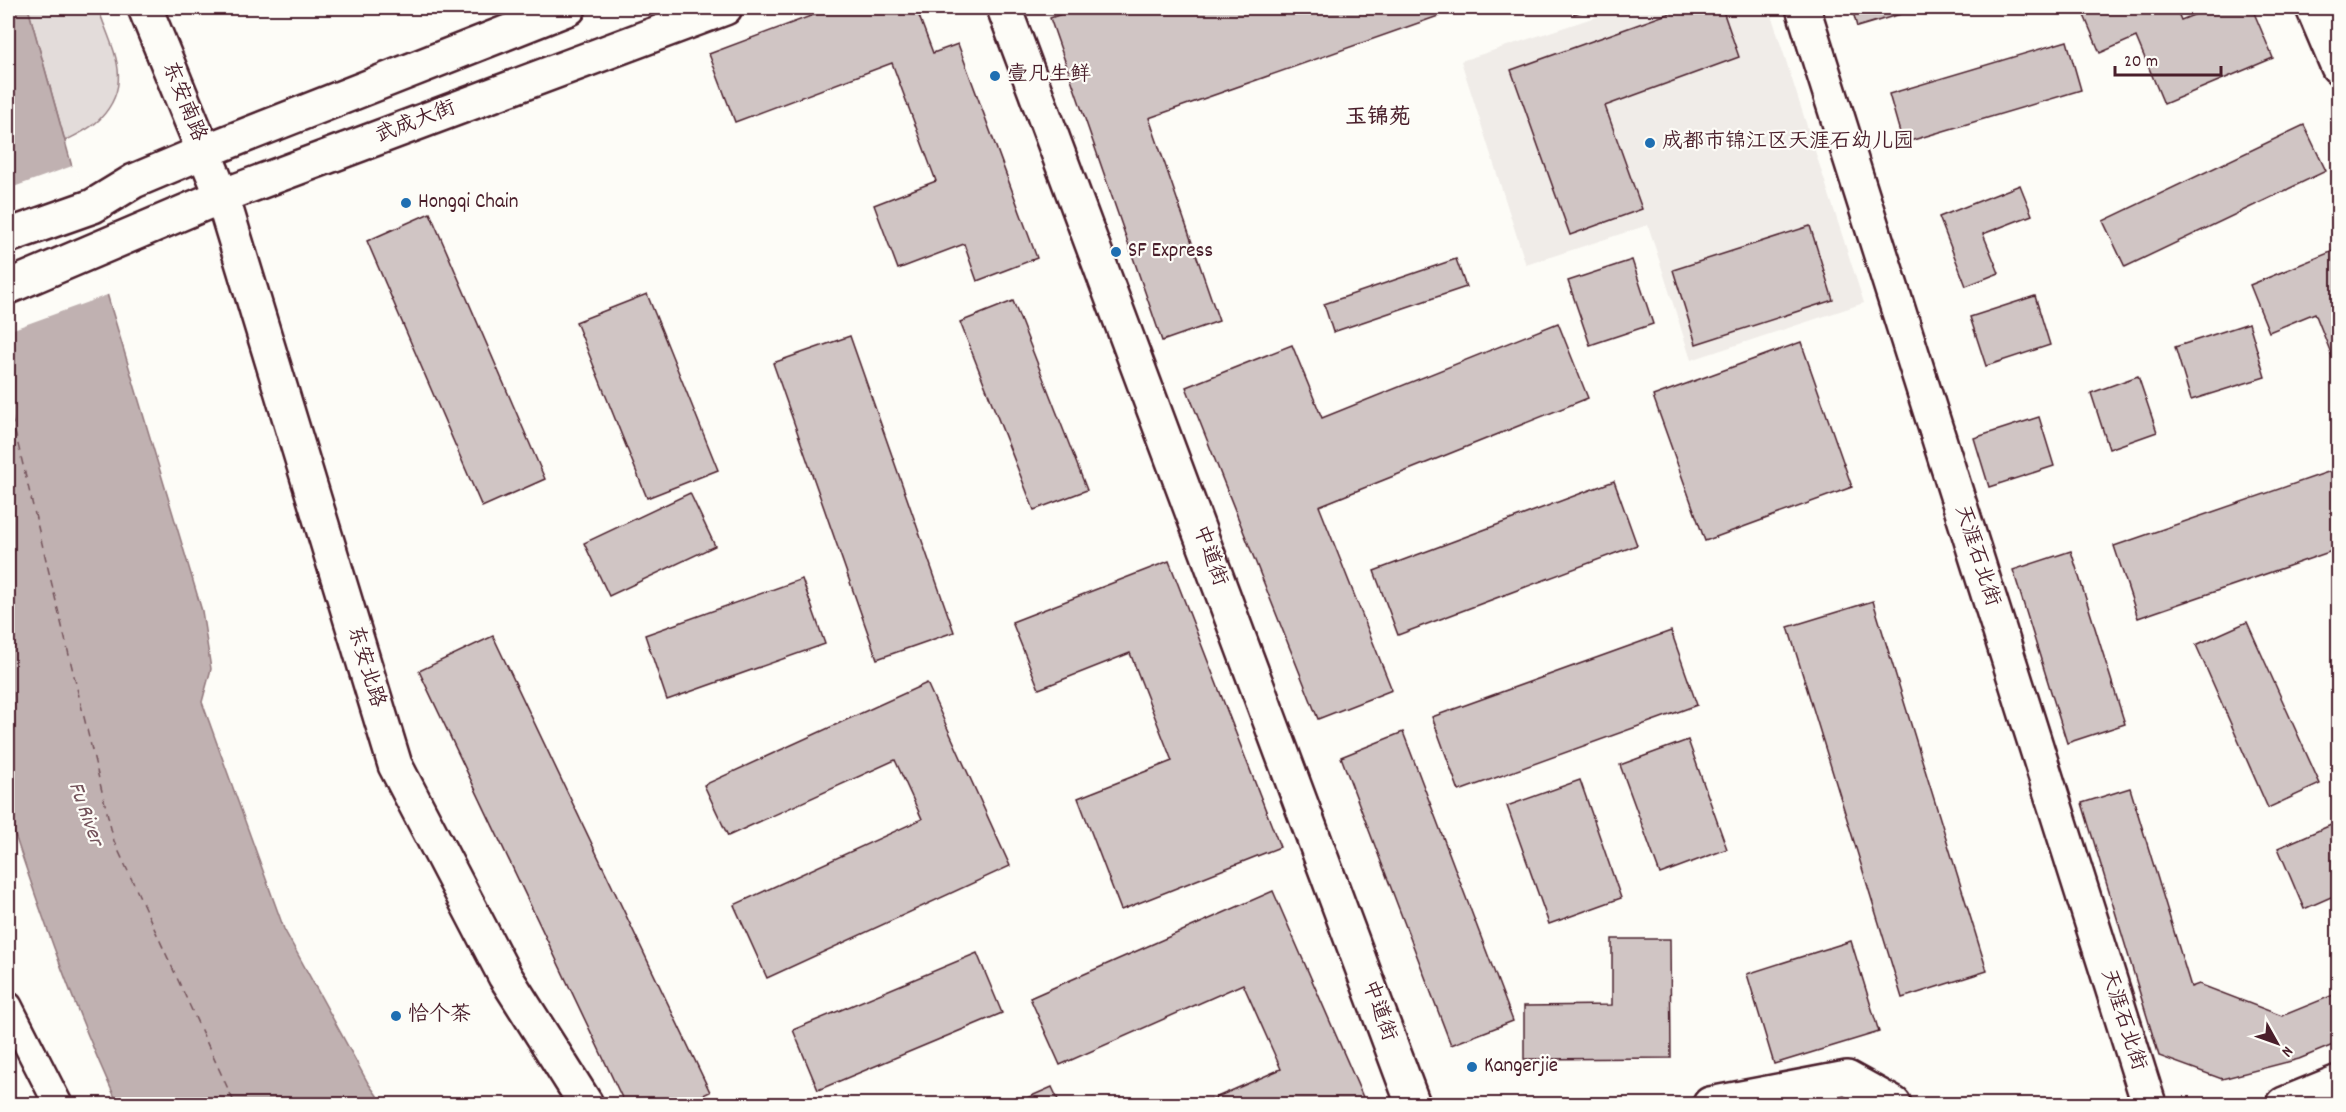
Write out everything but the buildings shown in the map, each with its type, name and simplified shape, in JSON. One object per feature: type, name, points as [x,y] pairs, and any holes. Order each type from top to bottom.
[{"type":"street","name":"东安南路","points":[[145,8],[222,196]]},
{"type":"street","points":[[8,236],[93,206],[134,181],[203,152],[569,8]]},
{"type":"street","name":"武成大街","points":[[8,287],[222,196],[725,8]]},
{"type":"street","name":"中道街","points":[[1004,8],[1413,1104]]},
{"type":"street","name":"天涯石北街","points":[[1803,8],[2149,1104]]},
{"type":"street","points":[[2313,8],[2338,67]]},
{"type":"street","name":"东安北路","points":[[222,196],[395,765],[505,976],[586,1104]]},
{"type":"street","points":[[8,1006],[58,1104]]},
{"type":"street","points":[[1710,1104],[1847,1078],[1894,1104]]},
{"type":"street","points":[[2284,1104],[2338,1082]]},
{"type":"shaded area","points":[[28,8],[98,8],[114,51],[118,78],[111,105],[93,125],[65,141]]},
{"type":"shaded area","name":"成都市锦江区天涯石幼儿园","points":[[1623,8],[1769,8],[1864,303],[1691,360],[1648,225],[1526,265],[1461,61]]},
{"type":"water","name":"Fu River","points":[[8,8],[28,8],[110,304],[202,611],[211,669],[202,702],[284,929],[368,1083],[383,1104],[118,1104],[73,997],[33,888],[8,814]]},
{"type":"pier","points":[[75,165],[110,294],[8,331],[8,189]]},
{"type":"ferry route","points":[[8,403],[114,841],[235,1104]]},
{"type":"place","name":"壹凡生鲜","points":[[995,76]]},
{"type":"place","name":"成都市锦江区天涯石幼儿园","points":[[1650,143]]},
{"type":"place","name":"Hongqi Chain","points":[[406,203]]},
{"type":"place","name":"SF Express","points":[[1116,252]]},
{"type":"place","name":"恰个茶","points":[[396,1016]]},
{"type":"place","name":"Kangerjie","points":[[1472,1067]]},
{"type":"district","name":"玉锦苑","points":[[1378,118]]}]
